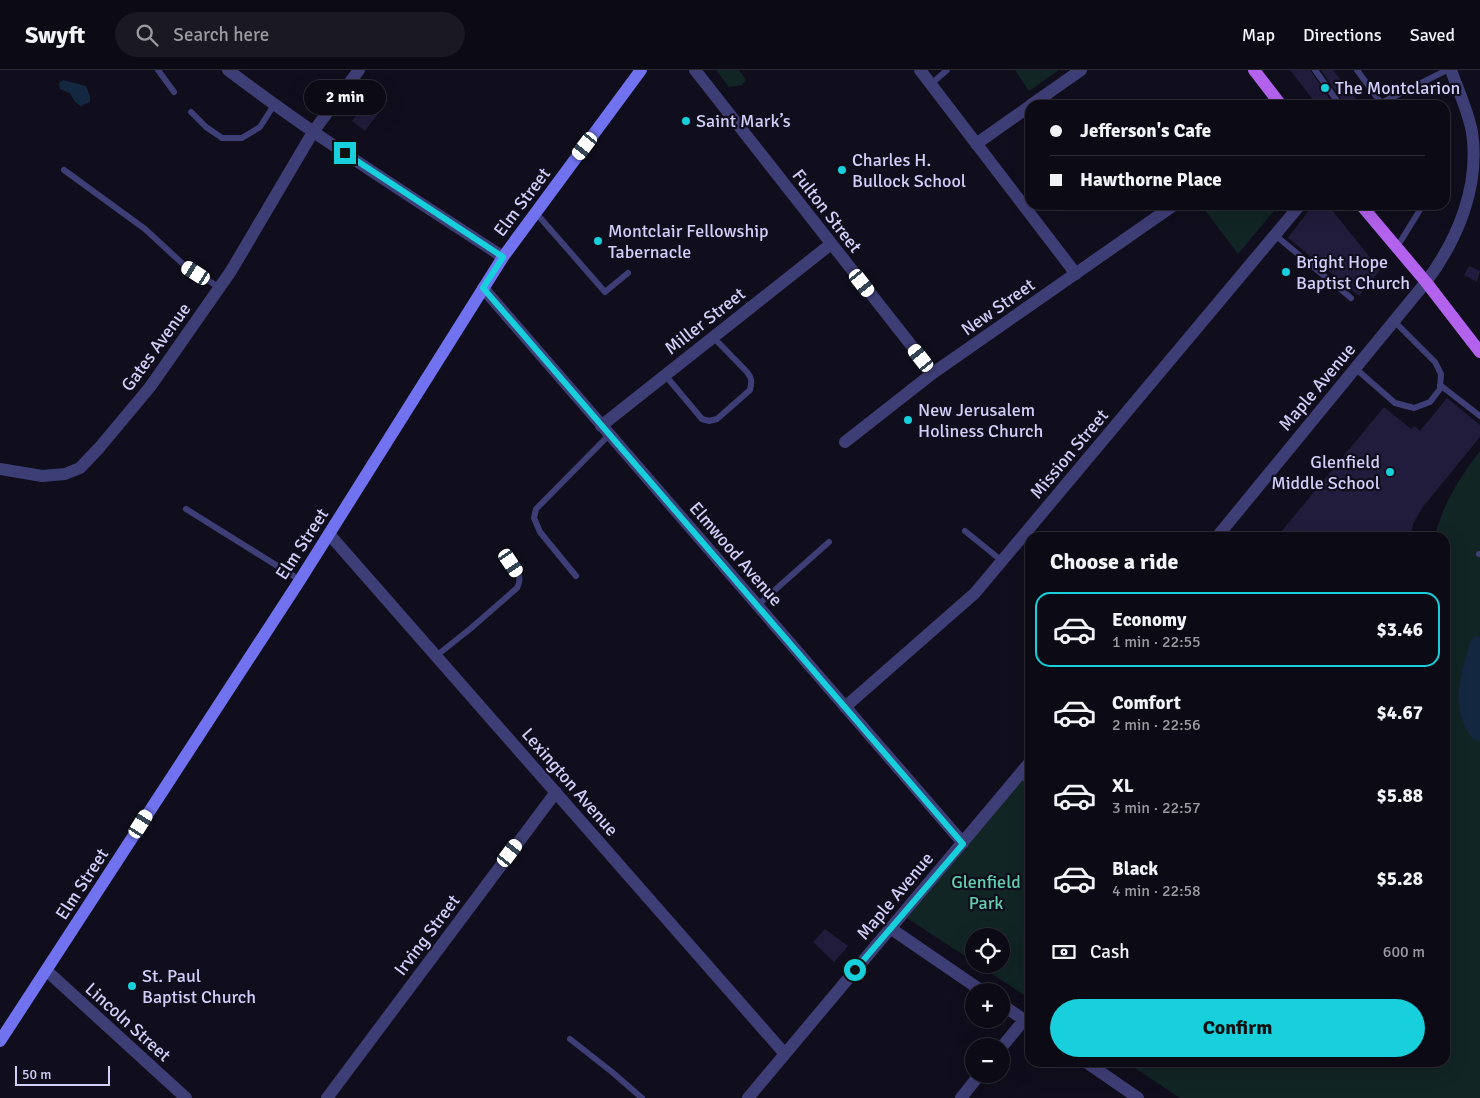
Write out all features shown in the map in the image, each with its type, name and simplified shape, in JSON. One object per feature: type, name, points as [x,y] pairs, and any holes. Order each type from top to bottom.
[{"type":"main road","points":[[1254,70],[1277,100]]},
{"type":"main road","points":[[1366,210],[1426,282],[1480,352]]},
{"type":"street","points":[[228,70],[313,132],[503,257]]},
{"type":"street","name":"Gates Avenue","points":[[0,469],[42,476],[64,474],[80,468],[100,448],[150,387],[220,288],[313,132],[359,70]]},
{"type":"street","name":"Elm Street","points":[[0,1041],[300,580],[503,257],[641,70]]},
{"type":"street","name":"Fulton Street","points":[[695,70],[933,373]]},
{"type":"street","points":[[920,70],[1025,208]]},
{"type":"street","points":[[1039,100],[1081,70]]},
{"type":"street","name":"Maple Avenue","points":[[1221,532],[1426,282],[1450,244],[1466,210],[1474,166],[1476,129],[1451,70]]},
{"type":"street","points":[[976,144],[1025,110]]},
{"type":"street","points":[[1027,210],[1076,274]]},
{"type":"street","name":"New Street","points":[[845,442],[933,373],[1167,210]]},
{"type":"street","name":"Mission Street","points":[[1027,532],[1296,210]]},
{"type":"street","name":"Miller Street","points":[[605,430],[665,375],[831,244]]},
{"type":"street","name":"Elmwood Avenue","points":[[483,288],[963,844]]},
{"type":"street","name":"Lexington Avenue","points":[[329,534],[785,1054]]},
{"type":"street","name":"Mission Street","points":[[845,707],[975,593],[1025,534]]},
{"type":"street","name":"Maple Avenue","points":[[748,1098],[1025,768]]},
{"type":"street","name":"Irving Street","points":[[326,1098],[556,792]]},
{"type":"street","points":[[890,928],[970,983]]},
{"type":"street","name":"Lincoln Street","points":[[47,971],[186,1098]]},
{"type":"street","points":[[1010,1010],[1025,1021]]},
{"type":"street","points":[[1010,1039],[1025,1024]]},
{"type":"street","points":[[1093,1067],[1138,1098]]},
{"type":"street","points":[[961,1098],[973,1083]]},
{"type":"lane","points":[[158,70],[174,92]]},
{"type":"lane","points":[[930,85],[947,70]]},
{"type":"lane","points":[[1315,70],[1336,100]]},
{"type":"lane","points":[[1357,70],[1377,100]]},
{"type":"lane","points":[[1388,100],[1447,70]]},
{"type":"lane","points":[[191,112],[206,127],[222,138],[242,138],[260,127],[274,105]]},
{"type":"lane","points":[[64,170],[144,229],[184,265],[220,288]]},
{"type":"lane","points":[[1397,247],[1420,210]]},
{"type":"lane","points":[[536,213],[605,292],[628,273]]},
{"type":"lane","points":[[1275,235],[1351,298]]},
{"type":"lane","points":[[1355,368],[1395,403],[1414,408],[1430,402],[1440,389],[1441,374],[1436,362],[1394,322]]},
{"type":"lane","points":[[665,375],[702,419],[709,421],[717,419],[750,390],[752,377],[714,337]]},
{"type":"lane","points":[[1440,384],[1480,416]]},
{"type":"lane","points":[[576,576],[540,532],[534,518],[536,509],[605,430]]},
{"type":"lane","points":[[186,509],[300,580]]},
{"type":"lane","points":[[965,531],[1002,562]]},
{"type":"lane","points":[[757,606],[829,542]]},
{"type":"lane","points":[[436,656],[517,588],[521,582],[520,576],[511,563]]},
{"type":"lane","points":[[1020,774],[1025,778]]},
{"type":"lane","points":[[570,1039],[642,1098]]},
{"type":"green space","points":[[716,70],[739,70],[746,80],[742,85],[729,87]]},
{"type":"green space","points":[[1015,70],[1059,70],[1029,91]]},
{"type":"green space","points":[[1205,210],[1275,210],[1238,254]]},
{"type":"green space","points":[[1480,451],[1480,1098],[1180,1098],[1133,1067],[1450,1067],[1450,532],[1436,532],[1447,503]]},
{"type":"green space","name":"Glenfield Park","points":[[1025,775],[1025,996],[1010,986],[1010,983],[1006,983],[991,973],[1010,973],[1010,928],[965,928],[965,956],[907,918]]},
{"type":"water","points":[[63,80],[86,86],[90,102],[81,106],[77,104],[70,93],[60,89],[59,83]]},
{"type":"building","points":[[1290,70],[1310,70],[1331,100],[1313,100]]},
{"type":"building","points":[[1321,70],[1333,70],[1357,100],[1342,100]]},
{"type":"building","points":[[375,90],[388,100],[365,131],[352,121]]},
{"type":"building","points":[[1309,210],[1332,210],[1380,270],[1359,296],[1288,238]]},
{"type":"building","points":[[1469,266],[1480,271],[1477,282],[1464,275]]},
{"type":"building","name":"Glenfield Middle School","points":[[1447,398],[1480,425],[1480,437],[1422,508],[1413,524],[1411,532],[1281,532],[1384,407],[1411,429],[1414,426],[1420,431]]},
{"type":"building","points":[[825,929],[848,946],[834,962],[813,942]]},
{"type":"waterway","points":[[1480,647],[1469,700],[1474,720],[1480,730]]},
{"type":"place","name":"The Montclarion","points":[[1325,88]]},
{"type":"place","name":"Saint Mark’s","points":[[686,121]]},
{"type":"place","name":"Charles H. Bullock School","points":[[842,170]]},
{"type":"place","name":"Montclair Fellowship Tabernacle","points":[[598,241]]},
{"type":"place","name":"Bright Hope Baptist Church","points":[[1286,272]]},
{"type":"place","name":"New Jerusalem Holiness Church","points":[[908,420]]},
{"type":"place","name":"Glenfield Middle School","points":[[1390,472]]},
{"type":"place","name":"St. Paul Baptist Church","points":[[132,986]]},
{"type":"route","points":[[345,153],[503,257],[483,288],[963,844],[855,970]]}]
